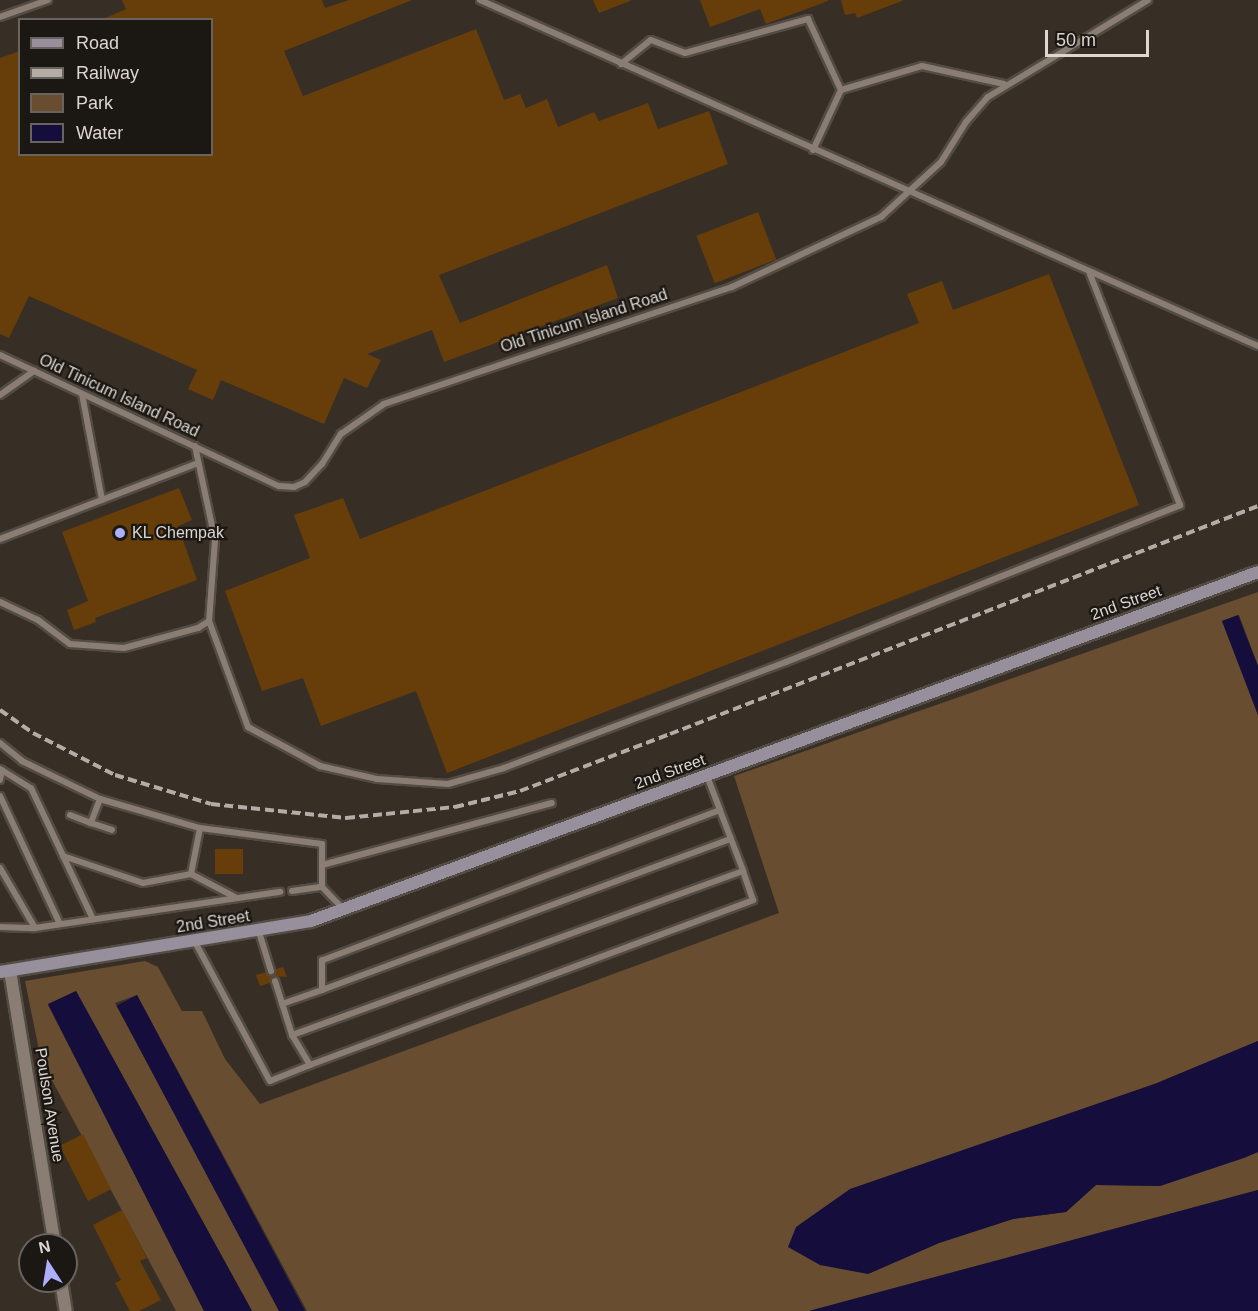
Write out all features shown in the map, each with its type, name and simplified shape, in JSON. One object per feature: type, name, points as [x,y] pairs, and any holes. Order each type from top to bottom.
[{"type":"street","name":"2nd Street","points":[[5,971],[259,932],[344,910],[1258,572]]},
{"type":"street","name":"Poulson Avenue","points":[[5,971],[53,1233]]},
{"type":"street","points":[[63,1293],[66,1311]]},
{"type":"lane","points":[[0,17],[48,0]]},
{"type":"lane","points":[[480,0],[1090,274],[1258,346]]},
{"type":"lane","name":"Old Tinicum Island Road","points":[[0,355],[279,486],[294,487],[305,482],[322,464],[340,434],[384,404],[732,287],[881,217],[941,162],[966,122],[1004,84],[1148,0]]},
{"type":"lane","points":[[621,64],[651,40],[686,53],[808,19],[841,90]]},
{"type":"lane","points":[[813,150],[841,90],[922,66],[1004,84]]},
{"type":"lane","points":[[195,446],[215,540],[209,621],[248,727],[320,766],[377,779],[448,784],[504,768],[1036,565],[1180,505],[1090,274]]},
{"type":"lane","points":[[0,395],[34,371]]},
{"type":"lane","points":[[82,394],[102,500]]},
{"type":"lane","points":[[0,539],[198,463]]},
{"type":"lane","points":[[0,602],[38,620],[70,644],[124,648],[198,628],[209,621]]},
{"type":"lane","points":[[0,743],[22,761],[100,799],[200,828],[322,844],[322,887],[344,910]]},
{"type":"lane","points":[[0,780],[1,769],[31,788],[93,919]]},
{"type":"lane","points":[[195,942],[270,1081],[753,900],[707,776]]},
{"type":"lane","points":[[0,796],[60,924]]},
{"type":"lane","points":[[91,823],[100,799]]},
{"type":"lane","points":[[322,865],[552,802]]},
{"type":"lane","points":[[322,990],[322,960],[720,810]]},
{"type":"lane","points":[[70,815],[112,830]]},
{"type":"lane","points":[[191,874],[200,828]]},
{"type":"lane","points":[[282,1004],[731,839]]},
{"type":"lane","points":[[63,856],[144,883],[191,874],[237,899]]},
{"type":"lane","points":[[0,868],[35,928]]},
{"type":"lane","points":[[292,1035],[743,871]]},
{"type":"lane","points":[[292,891],[322,887]]},
{"type":"lane","points":[[0,927],[35,928],[280,892]]},
{"type":"lane","points":[[259,932],[272,971]]},
{"type":"lane","points":[[275,981],[292,1035],[310,1065]]},
{"type":"green space","points":[[1258,592],[1258,666],[1239,615],[1222,621],[1258,715],[1258,1041],[1157,1083],[868,1274],[939,1243],[1013,1219],[1066,1212],[1096,1185],[1160,1186],[1258,1152],[1258,1190],[809,1311],[307,1311],[137,995],[115,1003],[282,1311],[252,1311],[76,991],[48,1005],[204,1311],[176,1311],[41,1060],[25,981],[145,961],[158,967],[182,1011],[202,1011],[225,1059],[260,1104],[779,913],[734,776]]},
{"type":"water","points":[[1238,615],[1258,666],[1258,715],[1222,621]]},
{"type":"water","points":[[76,991],[252,1311],[204,1311],[48,1004]]},
{"type":"water","points":[[137,995],[305,1311],[279,1311],[117,1006]]},
{"type":"water","points":[[1258,1041],[1258,1152],[1160,1186],[1096,1185],[1066,1212],[1013,1219],[939,1243],[868,1274],[820,1265],[788,1247],[796,1227],[850,1189],[1157,1083]]},
{"type":"water","points":[[1258,1190],[1258,1311],[809,1311]]},
{"type":"building","points":[[122,0],[322,0],[325,8],[349,0],[412,0],[284,51],[303,96],[476,29],[504,100],[520,94],[526,108],[547,99],[558,127],[594,112],[599,121],[648,103],[658,129],[709,111],[728,164],[439,275],[460,323],[607,265],[618,298],[444,362],[432,330],[367,354],[381,360],[367,388],[344,378],[324,424],[221,380],[213,400],[188,389],[197,370],[29,296],[9,338],[0,334],[0,58],[18,52],[18,156],[213,156],[213,18],[106,18],[126,9]]},
{"type":"building","points":[[593,0],[630,0],[630,1],[599,13]]},
{"type":"building","points":[[700,0],[828,1],[766,24],[760,9],[710,27]]},
{"type":"building","points":[[841,0],[902,1],[857,18],[855,13],[845,15]]},
{"type":"building","points":[[758,212],[776,260],[715,283],[696,236]]},
{"type":"building","points":[[1049,274],[1139,505],[447,773],[416,691],[321,726],[303,678],[262,691],[225,591],[310,558],[294,515],[343,498],[360,539],[919,323],[907,294],[942,281],[953,310]]},
{"type":"building","points":[[179,488],[192,520],[178,526],[197,580],[95,618],[96,622],[74,630],[67,610],[88,601],[62,532]]},
{"type":"building","points":[[215,849],[243,849],[243,874],[215,874]]},
{"type":"building","points":[[283,967],[287,977],[273,976],[276,969]]},
{"type":"building","points":[[266,972],[273,976],[270,983],[260,986],[256,975]]},
{"type":"building","points":[[83,1134],[111,1189],[88,1201],[60,1146]]},
{"type":"building","points":[[122,1210],[147,1258],[140,1261],[161,1300],[139,1311],[130,1311],[115,1283],[121,1280],[93,1225]]},
{"type":"railway","points":[[0,710],[33,733],[115,775],[211,804],[346,818],[455,807],[520,791],[1258,506]]},
{"type":"place","name":"KL Chempak","points":[[120,533]]}]
